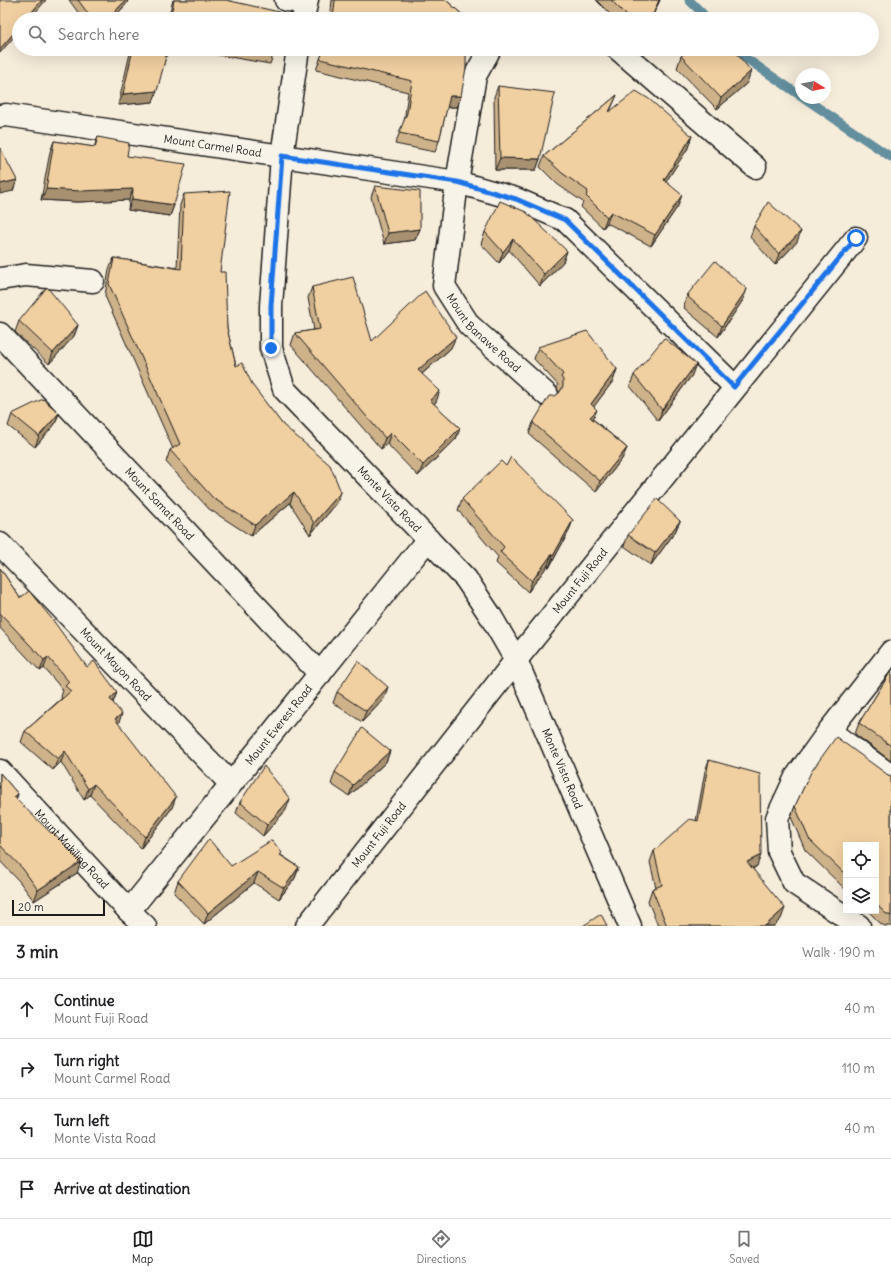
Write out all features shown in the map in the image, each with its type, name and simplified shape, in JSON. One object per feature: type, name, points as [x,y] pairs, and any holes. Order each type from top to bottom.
[{"type":"street","name":"Monte Vista Road","points":[[297,56],[282,156],[271,306],[271,348],[284,389],[466,579],[490,615],[516,660],[630,926]]},
{"type":"street","name":"Mount Banawe Road","points":[[486,56],[475,76],[457,182],[444,286],[469,325],[547,395]]},
{"type":"street","points":[[626,56],[754,167]]},
{"type":"street","name":"Mount Carmel Road","points":[[0,116],[14,116],[457,182],[516,199],[565,220],[734,387]]},
{"type":"street","name":"Mount Fuji Road","points":[[307,926],[516,660],[734,387],[856,238]]},
{"type":"street","points":[[0,279],[26,275],[93,281]]},
{"type":"street","name":"Mount Samat Road","points":[[0,334],[320,674]]},
{"type":"street","name":"Mount Everest Road","points":[[129,910],[428,539]]},
{"type":"street","name":"Mount Mayon Road","points":[[0,544],[231,784]]},
{"type":"street","points":[[859,926],[794,883],[779,852],[777,818],[796,777],[829,731],[891,652]]},
{"type":"street","points":[[829,731],[891,776]]},
{"type":"street","name":"Mount Makiling Road","points":[[0,771],[145,926]]},
{"type":"building","points":[[0,0],[42,0],[32,12],[12,12],[12,35],[0,49]]},
{"type":"building","points":[[78,0],[126,0],[115,12],[87,12]]},
{"type":"building","points":[[174,0],[226,0],[279,12],[171,12]]},
{"type":"building","points":[[335,0],[446,0],[459,12],[334,12]]},
{"type":"building","points":[[611,0],[659,0],[654,12],[623,12]]},
{"type":"building","points":[[131,56],[166,56],[157,91],[123,94]]},
{"type":"building","points":[[321,56],[466,56],[466,68],[461,96],[450,96],[439,141],[399,133],[407,113],[412,81],[320,59]]},
{"type":"building","points":[[681,56],[739,56],[751,71],[721,98]]},
{"type":"building","points":[[498,86],[555,93],[540,159],[500,158]]},
{"type":"building","points":[[636,91],[649,99],[692,136],[664,180],[682,195],[655,235],[611,212],[607,217],[586,196],[588,191],[562,173],[544,156],[617,95],[609,112]]},
{"type":"building","points":[[98,137],[129,143],[127,156],[186,164],[174,205],[132,199],[133,189],[81,191],[46,189],[54,141],[95,147]]},
{"type":"building","points":[[0,148],[17,180],[0,184]]},
{"type":"building","points":[[375,186],[420,191],[420,229],[388,233]]},
{"type":"building","points":[[230,191],[220,272],[225,272],[227,328],[236,366],[242,363],[253,386],[283,425],[330,465],[341,492],[314,523],[294,492],[255,525],[213,498],[170,450],[180,444],[109,284],[114,258],[181,269],[184,194]]},
{"type":"building","points":[[500,201],[526,212],[567,251],[544,274],[513,239],[503,252],[485,232]]},
{"type":"building","points":[[768,202],[801,231],[779,254],[754,226]]},
{"type":"building","points":[[715,261],[747,289],[722,326],[688,297],[688,294]]},
{"type":"building","points":[[353,277],[372,341],[425,291],[456,337],[418,370],[440,391],[430,400],[460,428],[423,465],[391,433],[385,438],[295,333],[320,329],[312,287]]},
{"type":"building","points":[[47,287],[78,325],[53,353],[19,321]]},
{"type":"building","points":[[587,331],[617,369],[591,404],[597,410],[590,417],[627,448],[600,481],[533,423],[549,396],[555,396],[560,392],[563,386],[563,380],[561,377],[563,374],[538,347]]},
{"type":"building","points":[[664,338],[696,364],[662,410],[634,375]]},
{"type":"building","points":[[43,399],[59,413],[39,436],[12,414]]},
{"type":"building","points":[[511,457],[573,520],[553,556],[552,554],[532,581],[500,552],[504,547],[462,499],[501,461],[506,466]]},
{"type":"building","points":[[657,499],[680,521],[655,553],[628,535]]},
{"type":"building","points":[[0,568],[20,598],[29,591],[52,619],[87,667],[94,661],[117,692],[110,699],[122,714],[115,719],[176,797],[145,837],[94,784],[88,789],[65,751],[58,759],[25,731],[71,691],[65,686],[69,682],[48,657],[44,660],[0,613]]},
{"type":"building","points":[[358,661],[388,687],[366,711],[337,692]]},
{"type":"building","points":[[891,671],[891,746],[859,723]]},
{"type":"building","points":[[362,728],[390,751],[353,785],[335,772]]},
{"type":"building","points":[[836,737],[891,776],[891,916],[879,907],[879,842],[843,842],[843,872],[809,839],[795,806],[811,772]]},
{"type":"building","points":[[709,760],[760,774],[761,855],[747,862],[785,908],[765,926],[667,926],[652,889],[662,885],[654,851],[690,819],[698,821]]},
{"type":"building","points":[[264,766],[290,799],[267,825],[240,802]]},
{"type":"building","points":[[0,773],[18,794],[14,797],[51,833],[53,832],[81,862],[38,890],[23,869],[0,845]]},
{"type":"building","points":[[209,839],[231,866],[272,840],[282,853],[280,855],[299,867],[284,888],[258,872],[208,913],[178,881]]},
{"type":"building","points":[[601,914],[607,926],[583,926]]},
{"type":"waterway","points":[[689,0],[701,12]]},
{"type":"waterway","points":[[744,56],[795,92]]},
{"type":"waterway","points":[[813,104],[891,157]]},
{"type":"route","points":[[271,348],[271,306],[282,156],[457,182],[516,199],[565,220],[734,387],[856,238]]}]
